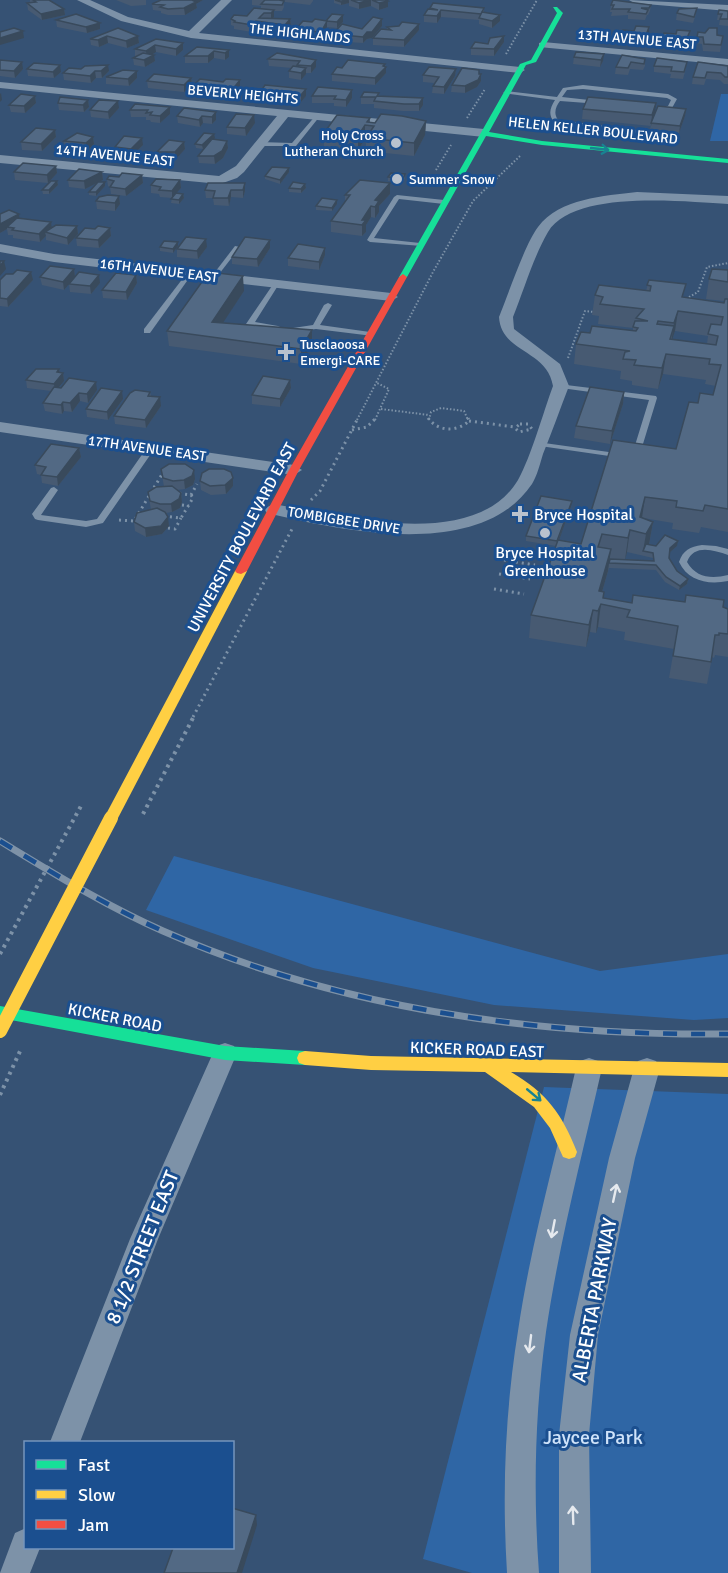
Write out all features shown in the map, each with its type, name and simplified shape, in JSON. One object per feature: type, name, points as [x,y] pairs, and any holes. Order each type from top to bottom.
[{"type":"main road","name":"UNIVERSITY BOULEVARD EAST","points":[[0,1031],[294,470],[484,133],[521,62],[534,61],[543,45],[560,13],[548,5]]},
{"type":"main road","name":"HELEN KELLER BOULEVARD","points":[[484,133],[511,128],[728,148]]},
{"type":"main road","name":"HELEN KELLER BOULEVARD","points":[[484,133],[542,143],[728,161]]},
{"type":"main road","points":[[467,162],[499,149],[542,143]]},
{"type":"main road","name":"KICKER ROAD","points":[[0,1012],[225,1053]]},
{"type":"main road","name":"KICKER ROAD EAST","points":[[225,1053],[371,1063],[728,1070]]},
{"type":"main road","points":[[484,1066],[535,1093],[560,1125],[569,1152]]},
{"type":"street","name":"THE HIGHLANDS","points":[[82,0],[125,19],[191,35],[498,68],[521,62]]},
{"type":"street","points":[[191,35],[227,0]]},
{"type":"street","points":[[634,0],[728,8]]},
{"type":"street","name":"13TH AVENUE EAST","points":[[543,45],[728,62]]},
{"type":"street","name":"BEVERLY HEIGHTS","points":[[0,85],[484,133]]},
{"type":"street","points":[[259,144],[285,113]]},
{"type":"street","name":"14TH AVENUE EAST","points":[[0,159],[204,180],[227,177],[240,169],[259,144]]},
{"type":"street","points":[[561,381],[555,364],[527,349],[507,330],[506,317],[543,229],[558,215],[595,201],[661,195],[728,200]]},
{"type":"street","name":"16TH AVENUE EAST","points":[[0,248],[54,258],[391,297]]},
{"type":"street","name":"TOMBIGBEE DRIVE","points":[[273,509],[406,530],[449,526],[481,518],[517,494],[525,482],[561,381]]},
{"type":"street","name":"17TH AVENUE EAST","points":[[0,427],[294,470]]},
{"type":"street","name":"8 1/2 STREET EAST","points":[[66,1441],[144,1239],[225,1053]]},
{"type":"street","points":[[523,1573],[519,1533],[521,1422],[532,1330],[589,1068]]},
{"type":"street","name":"ALBERTA PARKWAY","points":[[575,1573],[574,1435],[584,1335],[622,1158],[647,1068]]},
{"type":"street","points":[[14,1573],[24,1549]]},
{"type":"lane","points":[[635,131],[556,121],[553,117],[558,98],[565,89],[583,87],[668,96],[674,99],[670,107],[645,108]]},
{"type":"lane","points":[[506,93],[601,104]]},
{"type":"lane","points":[[259,144],[294,146],[317,116]]},
{"type":"lane","points":[[420,245],[370,240],[397,197],[444,202]]},
{"type":"lane","points":[[214,277],[237,247]]},
{"type":"lane","points":[[147,332],[189,274]]},
{"type":"lane","points":[[276,284],[250,324],[303,331],[316,327],[370,334]]},
{"type":"lane","points":[[316,327],[328,305]]},
{"type":"lane","points":[[540,444],[635,458],[653,398],[561,381]]},
{"type":"lane","points":[[54,489],[36,514],[38,517],[86,524],[103,518],[151,448]]},
{"type":"lane","points":[[728,552],[712,548],[695,549],[684,556],[683,562],[696,577],[714,580],[728,578]]},
{"type":"path","points":[[436,170],[498,68],[548,5]]},
{"type":"path","points":[[142,817],[166,775],[300,513],[320,491],[427,288],[433,272],[473,201],[520,156],[499,149]]},
{"type":"path","points":[[681,300],[698,292],[707,267],[728,263]]},
{"type":"path","points":[[561,381],[585,311],[594,312]]},
{"type":"path","points":[[575,339],[584,340]]},
{"type":"path","points":[[352,430],[370,428],[381,409],[389,389],[377,383]]},
{"type":"path","points":[[381,409],[429,415],[435,410],[453,408],[468,414],[469,421]]},
{"type":"path","points":[[429,415],[430,422],[445,428],[457,428],[469,421],[515,427],[522,432],[532,429],[525,423],[515,427]]},
{"type":"path","points":[[103,518],[130,522],[139,512],[165,470]]},
{"type":"path","points":[[168,528],[175,529],[193,498],[191,495],[197,484]]},
{"type":"path","points":[[153,489],[162,491]]},
{"type":"path","points":[[172,492],[191,495]]},
{"type":"path","points":[[182,505],[189,506]]},
{"type":"path","points":[[139,512],[148,513]]},
{"type":"path","points":[[157,515],[181,518]]},
{"type":"path","points":[[519,554],[559,558]]},
{"type":"path","points":[[504,560],[535,565]]},
{"type":"path","points":[[499,574],[530,579]]},
{"type":"path","points":[[494,589],[524,594]]},
{"type":"path","points":[[0,954],[81,806]]},
{"type":"green space","points":[[721,94],[728,94],[728,141],[710,141]]},
{"type":"green space","points":[[174,856],[600,971],[728,954],[728,1018],[694,1020],[494,1005],[313,968],[146,910]]},
{"type":"green space","name":"Jaycee Park","points":[[544,1087],[728,1094],[728,1573],[472,1573],[423,1559]]},
{"type":"building","points":[[33,0],[49,0],[64,9],[41,14],[27,3],[36,2]]},
{"type":"building","points":[[161,0],[196,2],[184,8],[168,9],[160,7],[164,5],[152,4]]},
{"type":"building","points":[[265,0],[284,1],[282,5],[261,4]]},
{"type":"building","points":[[351,0],[369,0],[359,3]]},
{"type":"building","points":[[372,0],[386,0],[388,1],[379,3]]},
{"type":"building","points":[[613,0],[651,5],[649,8],[641,8],[648,10],[646,14],[628,12],[630,9],[612,9]]},
{"type":"building","points":[[433,3],[484,8],[481,14],[441,10],[437,16],[424,15],[428,9],[438,10],[430,8]]},
{"type":"building","points":[[254,8],[274,10],[271,13],[264,13],[259,18],[290,19],[285,25],[256,21],[252,25],[234,22],[231,19],[234,15],[247,16]]},
{"type":"building","points":[[697,8],[694,17],[677,13],[679,9]]},
{"type":"building","points":[[719,10],[728,11],[728,19],[720,19],[722,14],[718,14]]},
{"type":"building","points":[[482,12],[500,15],[492,21],[479,18]]},
{"type":"building","points":[[76,14],[100,23],[86,27],[56,20]]},
{"type":"building","points":[[332,14],[343,15],[337,22],[326,21]]},
{"type":"building","points":[[373,17],[382,19],[372,32],[367,32],[363,37],[333,34],[342,24],[362,29]]},
{"type":"building","points":[[315,19],[327,21],[321,32],[295,30],[303,21],[312,22]]},
{"type":"building","points":[[402,22],[419,24],[404,40],[373,38],[381,29],[391,30],[387,27],[399,26]]},
{"type":"building","points":[[636,26],[649,27],[645,38],[621,36],[623,30],[634,31]]},
{"type":"building","points":[[14,28],[23,31],[0,38],[0,32]]},
{"type":"building","points":[[118,28],[138,36],[126,41],[107,36],[98,40],[90,39]]},
{"type":"building","points":[[709,28],[717,28],[717,35],[723,36],[721,45],[704,44],[703,37],[697,37],[698,32],[705,33]]},
{"type":"building","points":[[677,30],[690,31],[687,38],[681,37],[679,42],[662,39],[664,33],[676,34]]},
{"type":"building","points":[[504,36],[494,49],[471,48],[475,42],[488,44],[490,38]]},
{"type":"building","points":[[156,39],[183,43],[176,49],[155,45],[146,51],[135,49]]},
{"type":"building","points":[[197,47],[229,50],[225,53],[214,51],[208,56],[185,56]]},
{"type":"building","points":[[576,52],[604,54],[601,60],[574,57]]},
{"type":"building","points":[[143,53],[154,55],[144,60],[133,58]]},
{"type":"building","points":[[277,53],[316,60],[311,66],[297,65],[300,61],[268,59]]},
{"type":"building","points":[[622,55],[645,59],[644,64],[631,62],[628,68],[616,67]]},
{"type":"building","points":[[657,58],[687,62],[684,72],[671,71],[672,67],[654,66]]},
{"type":"building","points":[[0,60],[22,62],[14,71],[0,70]]},
{"type":"building","points":[[348,60],[385,64],[383,66],[386,67],[375,78],[332,74],[337,67],[342,68]]},
{"type":"building","points":[[698,62],[728,66],[728,77],[721,73],[707,72],[705,78],[693,77]]},
{"type":"building","points":[[34,63],[60,65],[53,72],[27,69]]},
{"type":"building","points":[[108,65],[90,76],[63,73],[69,68],[81,69],[85,66]]},
{"type":"building","points":[[293,66],[306,68],[301,73],[289,71]]},
{"type":"building","points":[[429,67],[456,69],[444,87],[433,86],[439,77],[423,75]]},
{"type":"building","points":[[462,68],[479,70],[481,74],[478,80],[465,86],[452,85]]},
{"type":"building","points":[[123,70],[137,71],[128,79],[106,77]]},
{"type":"building","points":[[154,74],[191,78],[184,85],[147,81]]},
{"type":"building","points":[[200,79],[223,82],[226,79],[240,80],[232,90],[193,86]]},
{"type":"building","points":[[265,85],[306,89],[301,95],[261,91]]},
{"type":"building","points":[[318,87],[352,90],[346,100],[334,99],[336,96],[312,96]]},
{"type":"building","points":[[364,92],[379,93],[377,96],[423,98],[419,104],[374,101],[376,97],[361,97]]},
{"type":"building","points":[[21,94],[35,96],[24,106],[9,105]]},
{"type":"building","points":[[60,97],[88,100],[83,105],[58,103]]},
{"type":"building","points":[[588,97],[656,103],[652,115],[583,109]]},
{"type":"building","points":[[99,100],[118,101],[108,112],[90,110]]},
{"type":"building","points":[[135,104],[170,107],[160,116],[150,115],[152,112],[146,113],[148,110],[130,110]]},
{"type":"building","points":[[658,106],[686,109],[680,126],[651,123]]},
{"type":"building","points":[[184,108],[216,112],[212,117],[202,116],[199,120],[177,116]]},
{"type":"building","points":[[236,114],[254,115],[245,128],[227,127]]},
{"type":"building","points":[[381,114],[426,121],[414,143],[366,138],[374,126],[365,125],[358,136],[324,133],[337,115],[370,118],[367,122],[375,123]]},
{"type":"building","points":[[36,128],[55,130],[41,144],[21,142]]},
{"type":"building","points":[[77,133],[93,137],[86,143],[64,141]]},
{"type":"building","points":[[204,133],[214,134],[202,145],[195,144]]},
{"type":"building","points":[[124,136],[142,138],[131,149],[115,147]]},
{"type":"building","points":[[212,139],[227,141],[222,151],[214,156],[198,156]]},
{"type":"building","points":[[169,140],[184,142],[175,152],[157,152]]},
{"type":"building","points":[[23,163],[56,166],[47,175],[14,172]]},
{"type":"building","points":[[272,167],[289,168],[280,180],[265,176]]},
{"type":"building","points":[[79,169],[102,172],[84,181],[68,180]]},
{"type":"building","points":[[122,173],[142,175],[125,189],[110,187],[114,181],[107,179],[109,176],[119,177]]},
{"type":"building","points":[[391,173],[405,174],[403,179],[388,177]]},
{"type":"building","points":[[156,179],[180,180],[172,191],[159,190],[161,187],[151,185]]},
{"type":"building","points":[[360,180],[390,183],[375,200],[379,201],[375,207],[371,206],[362,220],[366,220],[362,225],[331,221],[350,195],[345,195]]},
{"type":"building","points":[[51,181],[57,181],[49,190],[42,190]]},
{"type":"building","points":[[98,182],[105,182],[96,192],[89,192]]},
{"type":"building","points":[[293,182],[305,184],[301,189],[289,188]]},
{"type":"building","points":[[208,183],[245,183],[243,190],[231,190],[228,198],[213,198],[215,191],[205,190]]},
{"type":"building","points":[[176,193],[183,194],[179,200],[171,199]]},
{"type":"building","points":[[119,196],[115,203],[96,201],[99,197]]},
{"type":"building","points":[[322,198],[337,200],[332,208],[316,206]]},
{"type":"building","points":[[9,210],[19,214],[0,224],[0,214]]},
{"type":"building","points":[[17,218],[51,222],[39,234],[12,230],[14,228],[7,227]]},
{"type":"building","points":[[56,225],[77,226],[67,238],[45,232]]},
{"type":"building","points":[[98,226],[110,228],[98,240],[76,238],[85,228],[95,229]]},
{"type":"building","points":[[186,237],[206,239],[197,251],[177,249]]},
{"type":"building","points":[[245,237],[270,240],[257,259],[232,257]]},
{"type":"building","points":[[164,241],[178,242],[173,249],[160,247]]},
{"type":"building","points":[[298,244],[325,248],[319,262],[288,258]]},
{"type":"building","points":[[50,266],[74,269],[63,282],[40,277]]},
{"type":"building","points":[[712,269],[728,270],[728,282],[709,279]]},
{"type":"building","points":[[17,270],[31,272],[7,299],[0,298],[0,280],[6,274],[13,274]]},
{"type":"building","points":[[79,272],[99,275],[90,286],[69,284]]},
{"type":"building","points":[[209,272],[243,276],[212,322],[312,330],[301,349],[167,331]]},
{"type":"building","points":[[116,273],[136,275],[126,292],[102,290]]},
{"type":"building","points":[[649,280],[686,284],[682,297],[724,303],[725,299],[728,299],[728,509],[705,505],[703,511],[676,507],[677,501],[645,497],[640,517],[653,522],[646,534],[630,530],[628,538],[602,534],[598,547],[611,549],[599,591],[604,592],[603,598],[632,603],[633,595],[685,602],[686,595],[724,600],[723,607],[728,609],[728,634],[715,635],[711,662],[673,656],[678,626],[627,617],[630,610],[601,604],[598,611],[593,610],[589,625],[531,615],[558,540],[581,544],[613,440],[676,449],[689,402],[698,403],[700,393],[713,395],[721,365],[709,364],[710,359],[666,354],[662,368],[634,365],[636,360],[623,359],[625,352],[630,351],[576,344],[581,332],[590,333],[592,326],[636,331],[638,328],[633,327],[635,321],[648,321],[636,318],[644,309],[600,304],[603,297],[595,295],[599,285],[650,291],[651,286],[647,285]],"holes":[[[678,311],[723,317],[721,325],[711,324],[708,334],[718,336],[716,345],[670,339],[674,326],[657,324],[658,321],[674,323]]]},
{"type":"building","points":[[36,369],[59,369],[57,372],[63,373],[54,384],[26,380]]},
{"type":"building","points":[[263,376],[290,380],[280,399],[252,395]]},
{"type":"building","points":[[69,378],[96,382],[87,394],[79,393],[70,403],[63,402],[61,405],[43,403],[54,387],[61,388]]},
{"type":"building","points":[[590,387],[624,392],[612,431],[576,426]]},
{"type":"building","points":[[101,388],[122,391],[107,412],[86,409]]},
{"type":"building","points":[[135,390],[150,392],[148,396],[160,397],[145,420],[114,416],[130,393]]},
{"type":"building","points":[[51,444],[79,448],[57,477],[41,475],[46,467],[35,465]]},
{"type":"building","points":[[169,464],[185,464],[194,470],[192,476],[184,480],[173,481],[163,478],[161,469]]},
{"type":"building","points":[[209,469],[224,469],[231,472],[233,478],[225,485],[210,486],[200,481],[202,473]]},
{"type":"building","points":[[172,486],[181,493],[179,499],[171,504],[150,501],[148,492],[156,487]]},
{"type":"building","points":[[541,496],[572,501],[557,541],[526,536]]},
{"type":"building","points":[[157,508],[165,512],[168,517],[161,526],[145,528],[134,522],[137,513]]},
{"type":"building","points":[[665,535],[678,541],[670,548],[669,558],[677,571],[688,579],[680,586],[666,577],[656,565],[609,563],[610,559],[654,561],[653,553],[643,551],[646,544],[656,546]]},
{"type":"building","points":[[234,1509],[256,1515],[237,1573],[164,1573],[173,1549],[234,1549]]},
{"type":"railway","points":[[0,841],[80,889],[163,931],[230,958],[299,980],[369,998],[512,1023],[584,1030],[728,1034]]},
{"type":"traffic: fast","points":[[403,277],[523,64],[534,61],[560,13],[555,8]]},
{"type":"traffic: fast","points":[[484,133],[542,143],[728,161]]},
{"type":"traffic: fast","points":[[0,1012],[225,1053],[305,1058]]},
{"type":"traffic: slow","points":[[111,818],[241,571]]},
{"type":"traffic: slow","points":[[0,1031],[111,818]]},
{"type":"traffic: slow","points":[[305,1058],[371,1063],[728,1070]]},
{"type":"traffic: slow","points":[[492,1070],[530,1093],[540,1102],[556,1123],[569,1152]]},
{"type":"traffic: jam","points":[[241,571],[294,470],[403,277]]},
{"type":"place","name":"Holy Cross Lutheran Church","points":[[396,143]]},
{"type":"place","name":"Summer Snow","points":[[397,179]]},
{"type":"place","name":"Tusclaoosa Emergi-CARE","points":[[286,352]]},
{"type":"place","name":"Bryce Hospital","points":[[520,514]]},
{"type":"place","name":"Bryce Hospital Greenhouse","points":[[545,533]]}]
